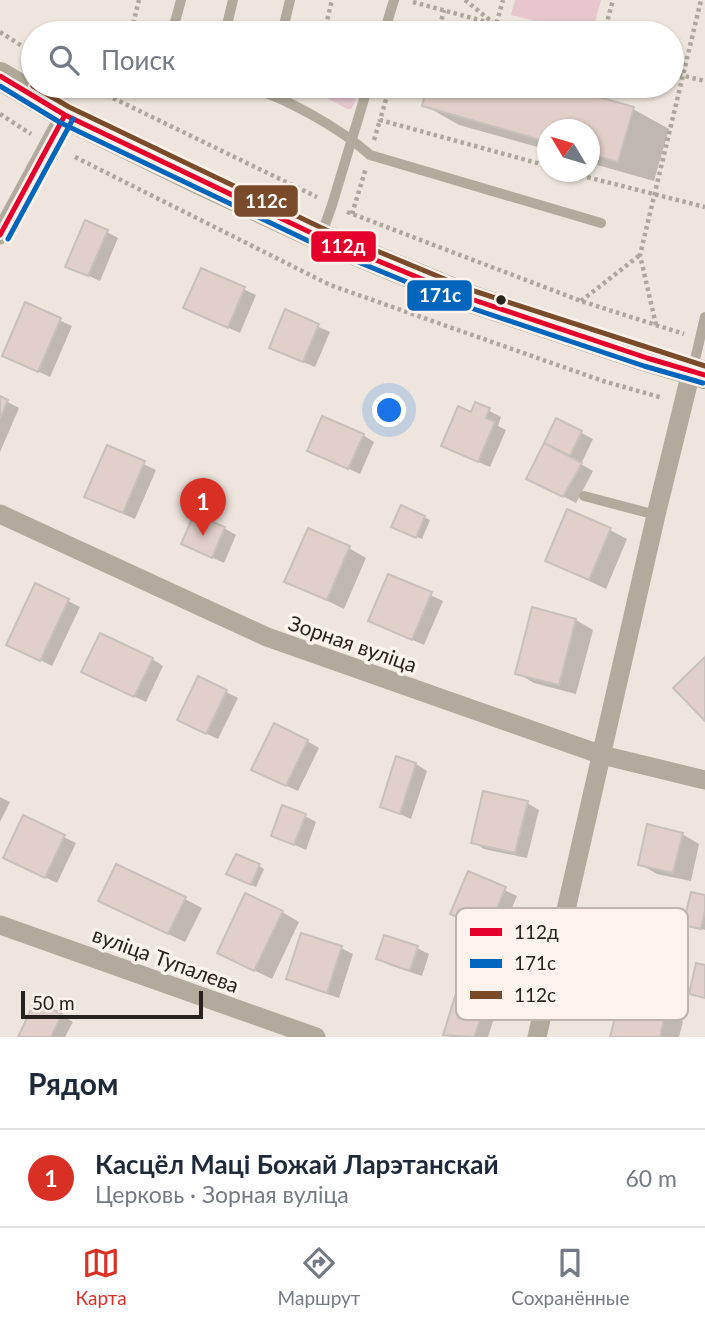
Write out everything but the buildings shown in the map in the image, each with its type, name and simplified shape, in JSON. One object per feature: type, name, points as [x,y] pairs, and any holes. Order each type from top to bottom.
[{"type":"street","points":[[0,76],[21,89]]},
{"type":"street","points":[[37,98],[65,115],[320,237],[468,298],[698,374],[656,515],[567,908]]},
{"type":"street","points":[[0,235],[65,115]]},
{"type":"street","name":"Зорная вуліца","points":[[0,514],[267,637],[602,755],[705,780]]},
{"type":"street","name":"вуліца Тупалева","points":[[0,925],[316,1037]]},
{"type":"lane","points":[[175,21],[181,0]]},
{"type":"lane","points":[[228,21],[233,0]]},
{"type":"lane","points":[[285,21],[290,0]]},
{"type":"lane","points":[[388,21],[394,0]]},
{"type":"lane","points":[[283,98],[352,139],[369,155],[601,223]]},
{"type":"lane","points":[[320,237],[364,98]]},
{"type":"lane","points":[[698,374],[700,338],[705,317]]},
{"type":"lane","points":[[584,496],[656,515]]},
{"type":"path","points":[[134,21],[139,0]]},
{"type":"path","points":[[327,21],[332,0]]},
{"type":"path","points":[[416,0],[413,2],[482,21]]},
{"type":"path","points":[[465,0],[491,21]]},
{"type":"path","points":[[497,21],[503,0]]},
{"type":"path","points":[[607,21],[613,0]]},
{"type":"path","points":[[702,0],[684,76],[705,81]]},
{"type":"path","points":[[441,21],[444,10]]},
{"type":"path","points":[[0,32],[21,45]]},
{"type":"path","points":[[113,98],[366,221],[581,301],[700,338]]},
{"type":"path","points":[[386,98],[380,120],[537,163]]},
{"type":"path","points":[[657,326],[640,255],[679,98]]},
{"type":"path","points":[[0,114],[34,136]]},
{"type":"path","points":[[75,158],[330,285],[603,381],[666,399]]},
{"type":"path","points":[[600,181],[705,207]]},
{"type":"path","points":[[581,301],[640,255]]},
{"type":"shaded area","points":[[515,0],[601,0],[595,21],[535,21],[511,15]]},
{"type":"shaded area","points":[[327,98],[355,98],[351,109]]},
{"type":"transit line","name":"112д","points":[[0,76],[21,89]]},
{"type":"transit line","name":"171с","points":[[0,86],[61,123],[317,245],[465,306],[703,383]]},
{"type":"transit line","name":"112д","points":[[37,98],[65,115],[320,237],[468,298],[705,375]]},
{"type":"transit line","name":"112с","points":[[54,98],[324,229],[471,290],[705,366]]},
{"type":"transit line","name":"112д","points":[[0,235],[65,115]]},
{"type":"transit line","name":"171с","points":[[8,239],[73,119]]},
{"type":"place","name":"Касцёл Маці Божай Ларэтанскай","points":[[203,536]]}]
